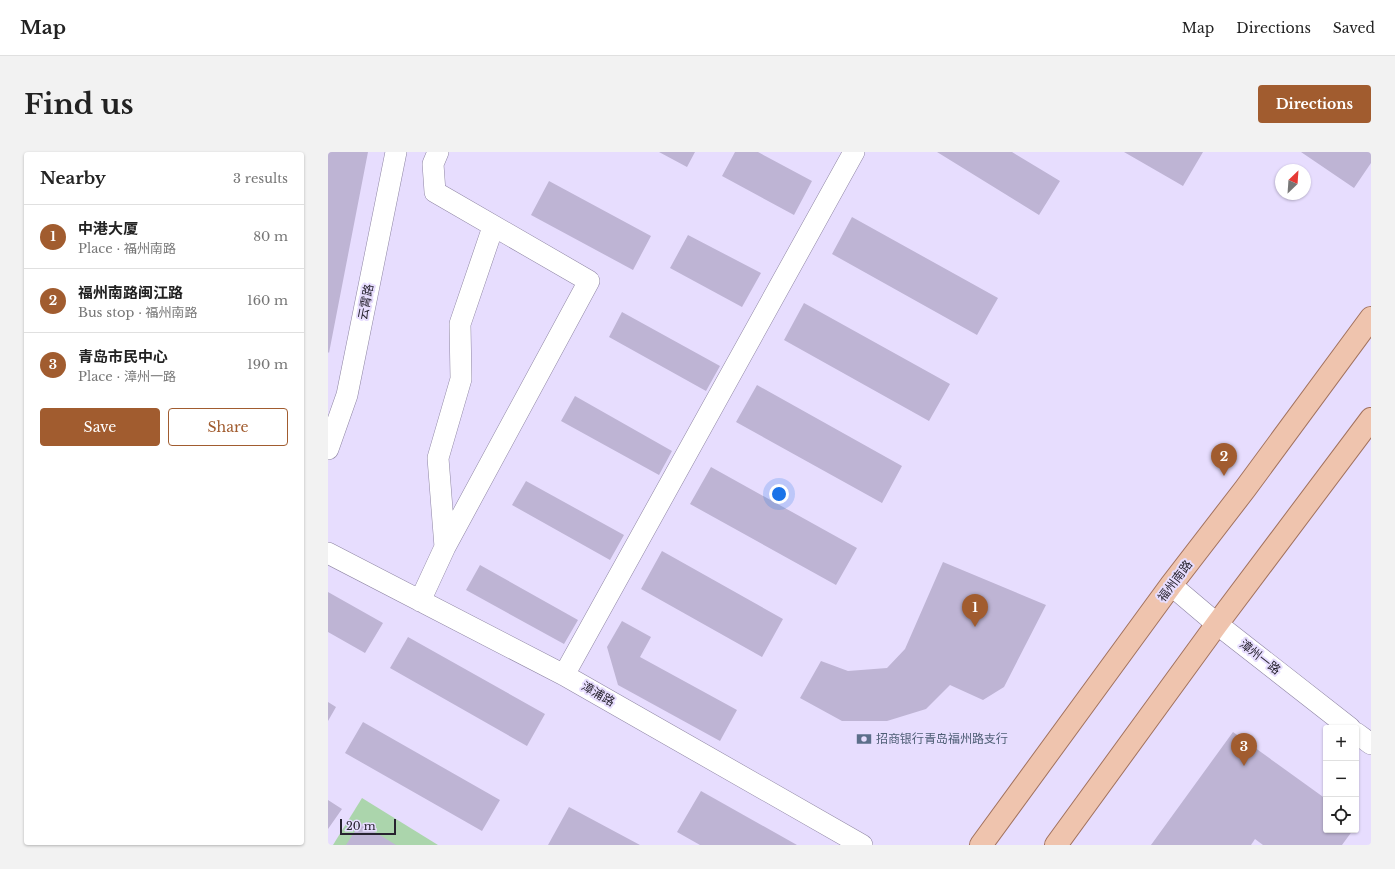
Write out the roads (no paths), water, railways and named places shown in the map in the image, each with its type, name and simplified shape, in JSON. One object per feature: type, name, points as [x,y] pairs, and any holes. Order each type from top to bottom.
[{"type":"main road","name":"福州南路","points":[[980,845],[1171,585],[1245,489],[1371,318]]},
{"type":"main road","points":[[1056,845],[1217,624],[1371,419]]},
{"type":"street","name":"云霄路","points":[[328,449],[347,395],[396,152]]},
{"type":"street","points":[[420,601],[445,547],[589,281],[493,227],[435,192],[433,164],[438,152]]},
{"type":"street","points":[[564,675],[854,152]]},
{"type":"street","points":[[445,547],[438,458],[461,379],[460,324],[493,227]]},
{"type":"street","name":"漳浦路","points":[[328,553],[564,675],[862,845]]},
{"type":"street","name":"漳州一路","points":[[1171,585],[1217,624],[1346,725]]},
{"type":"street","points":[[1359,735],[1371,744]]},
{"type":"place","name":"福州南路闽江路","points":[[1224,476]]},
{"type":"place","name":"中港大厦","points":[[975,627]]},
{"type":"place","name":"招商银行青岛福州路支行","points":[[864,739]]},
{"type":"place","name":"青岛市民中心","points":[[1244,766]]}]
